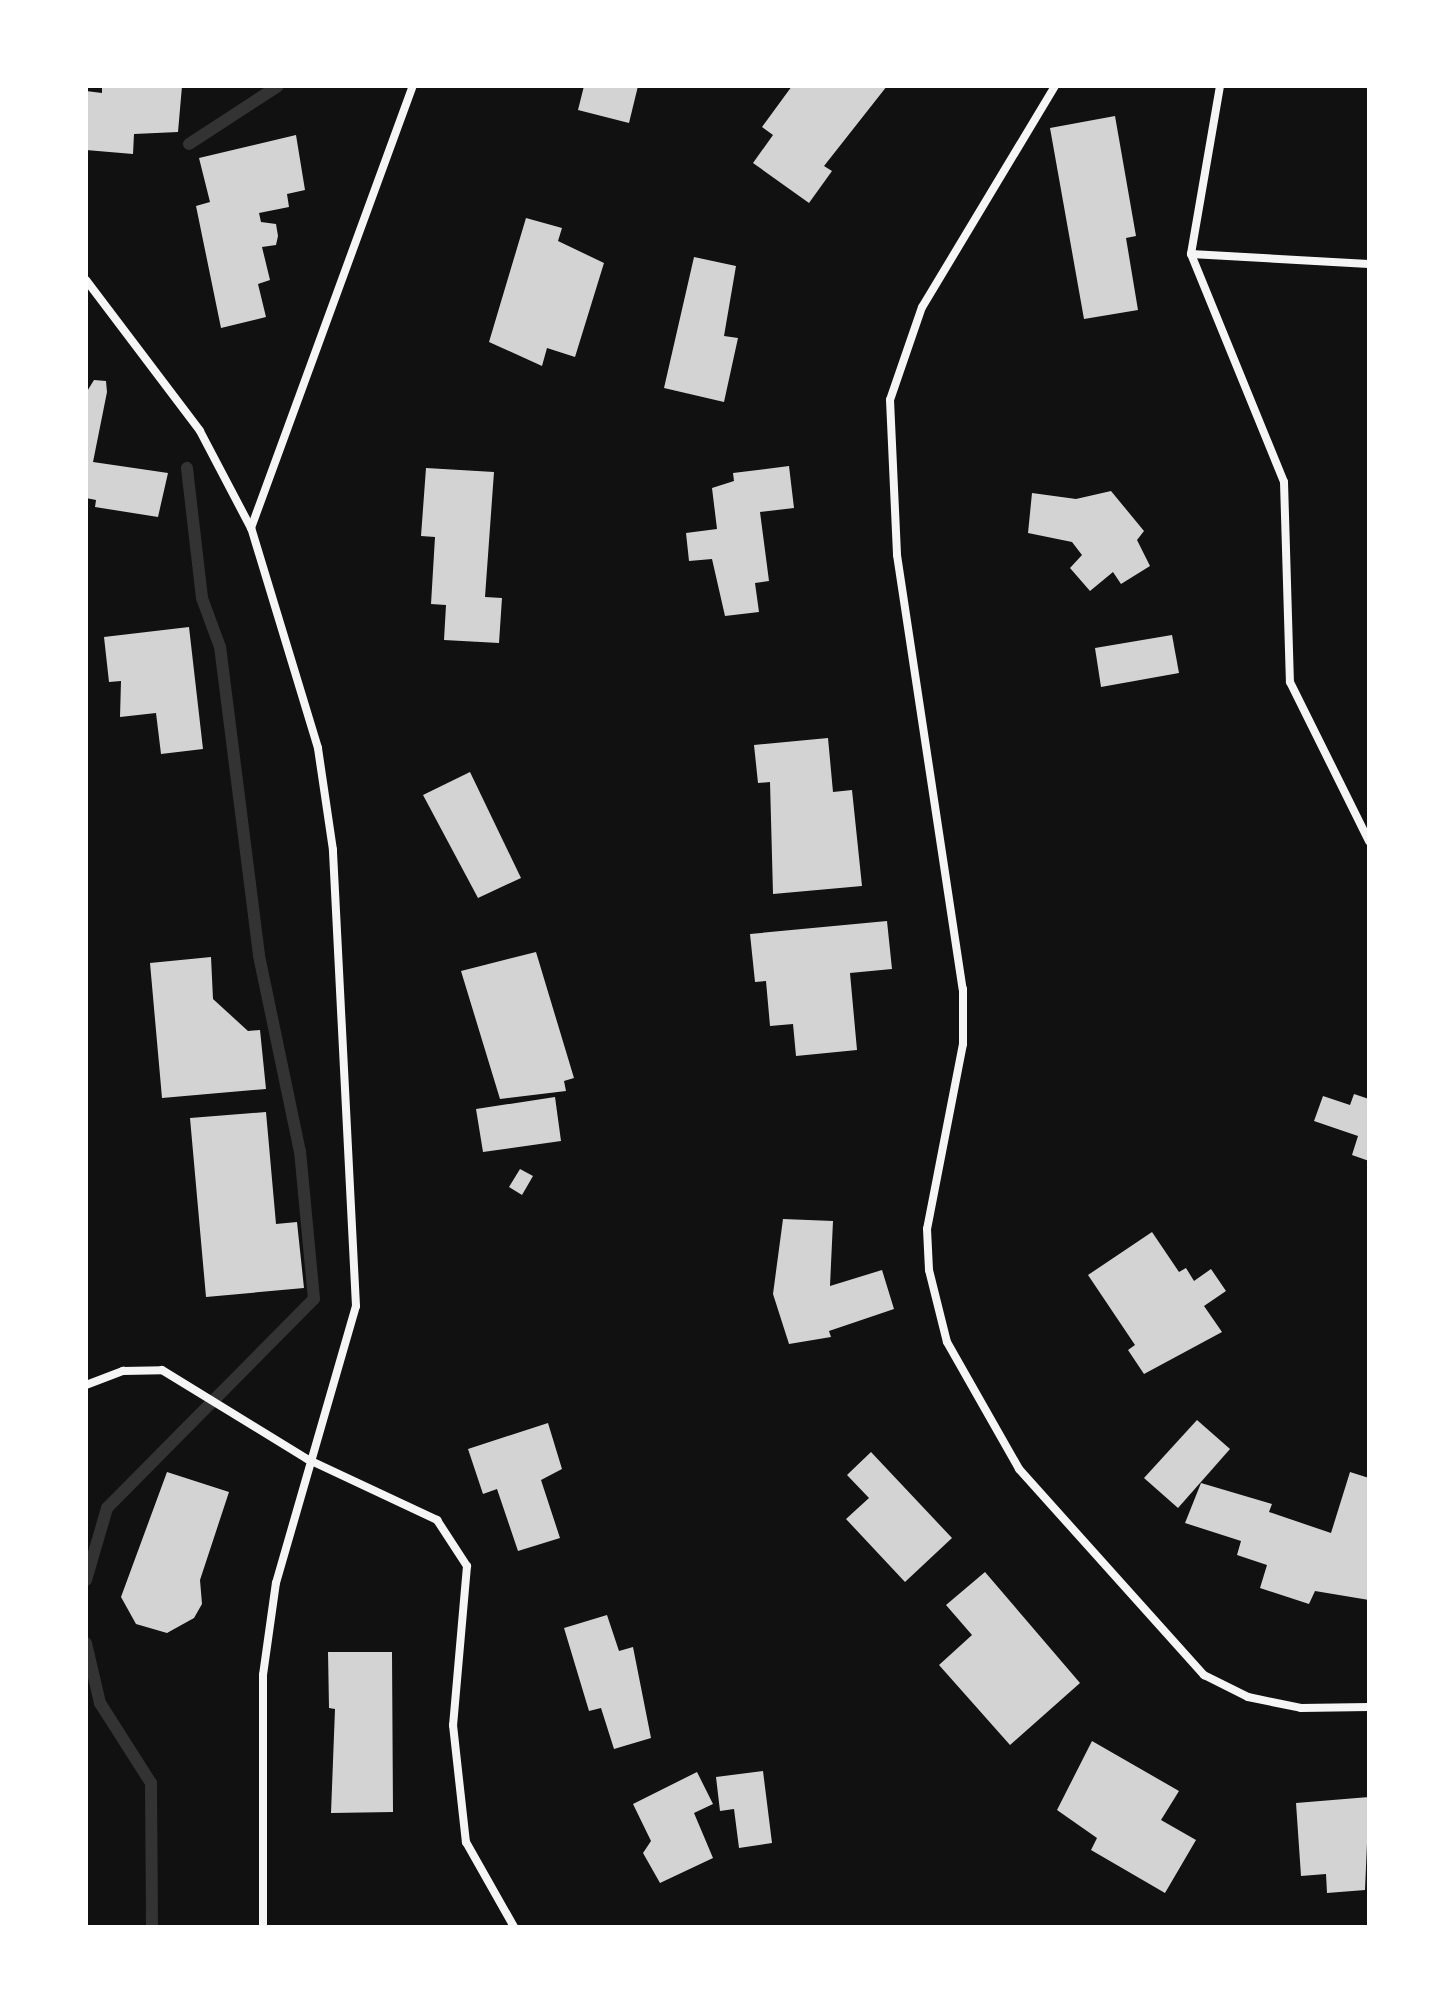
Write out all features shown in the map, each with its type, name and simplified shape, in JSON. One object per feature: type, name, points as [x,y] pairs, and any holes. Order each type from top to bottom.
[{"type":"street","points":[[251,528],[413,86]]},
{"type":"street","points":[[1055,86],[922,307],[890,400],[897,555],[963,989],[963,1044],[927,1229],[929,1270],[947,1342],[1019,1469],[1204,1675],[1248,1697],[1301,1708],[1369,1707]]},
{"type":"street","points":[[1220,86],[1191,254],[1284,482],[1290,682],[1369,841]]},
{"type":"street","points":[[1191,254],[1369,264]]},
{"type":"street","points":[[86,280],[200,431],[251,528],[318,748],[333,850],[356,1306],[307,1459],[276,1583],[263,1675],[263,1927]]},
{"type":"street","points":[[86,1385],[123,1371],[162,1370],[307,1459],[437,1520],[467,1566],[453,1725],[466,1842],[514,1927]]},
{"type":"building","points":[[102,86],[182,86],[178,132],[134,134],[133,154],[86,150],[86,91],[102,93]]},
{"type":"building","points":[[584,86],[638,86],[629,123],[578,110]]},
{"type":"building","points":[[792,86],[887,86],[824,166],[832,171],[809,203],[753,163],[773,135],[762,127]]},
{"type":"building","points":[[1115,116],[1136,236],[1126,238],[1138,310],[1084,319],[1050,128]]},
{"type":"building","points":[[296,135],[305,190],[287,194],[289,207],[259,213],[261,222],[276,224],[278,236],[276,245],[262,247],[270,280],[258,284],[266,317],[221,328],[196,206],[210,202],[199,158]]},
{"type":"building","points":[[526,218],[562,228],[558,241],[604,263],[575,357],[547,348],[542,366],[489,342]]},
{"type":"building","points":[[694,257],[736,266],[724,336],[738,338],[724,402],[664,388]]},
{"type":"building","points":[[94,380],[106,381],[107,392],[93,462],[168,473],[158,517],[95,507],[96,500],[86,498],[86,393]]},
{"type":"building","points":[[789,466],[794,508],[760,512],[769,581],[755,583],[759,612],[725,616],[712,559],[689,561],[686,533],[717,529],[712,488],[734,481],[733,473]]},
{"type":"building","points":[[426,468],[494,472],[485,597],[502,598],[499,643],[444,640],[446,605],[431,604],[435,537],[421,536]]},
{"type":"building","points":[[1111,491],[1144,531],[1137,540],[1150,566],[1121,584],[1113,572],[1090,591],[1070,568],[1082,555],[1072,542],[1028,533],[1032,493],[1076,499]]},
{"type":"building","points":[[189,627],[203,749],[161,754],[156,713],[120,717],[121,681],[109,682],[104,637]]},
{"type":"building","points":[[1172,635],[1179,673],[1101,687],[1095,648]]},
{"type":"building","points":[[828,738],[833,792],[852,790],[862,886],[773,894],[770,782],[758,783],[754,745]]},
{"type":"building","points":[[470,772],[521,878],[478,898],[423,795]]},
{"type":"building","points":[[887,921],[892,969],[850,973],[857,1050],[796,1056],[793,1024],[770,1026],[766,981],[755,982],[750,934]]},
{"type":"building","points":[[536,952],[574,1078],[564,1081],[566,1091],[500,1099],[461,971]]},
{"type":"building","points":[[211,957],[213,999],[248,1031],[260,1030],[266,1089],[162,1098],[150,963]]},
{"type":"building","points":[[1354,1094],[1369,1099],[1369,1161],[1352,1155],[1358,1136],[1314,1121],[1323,1096],[1350,1105]]},
{"type":"building","points":[[555,1097],[561,1141],[483,1152],[476,1109]]},
{"type":"building","points":[[266,1112],[276,1224],[297,1222],[304,1288],[206,1297],[190,1118]]},
{"type":"building","points":[[520,1169],[533,1176],[522,1195],[509,1187]]},
{"type":"building","points":[[783,1219],[833,1221],[830,1286],[882,1270],[894,1309],[829,1331],[831,1337],[789,1344],[773,1294]]},
{"type":"building","points":[[1152,1232],[1179,1272],[1186,1268],[1194,1281],[1211,1269],[1226,1291],[1204,1306],[1222,1332],[1144,1374],[1128,1350],[1135,1345],[1088,1275]]},
{"type":"building","points":[[1197,1420],[1230,1449],[1178,1508],[1144,1478]]},
{"type":"building","points":[[548,1423],[562,1469],[541,1480],[560,1538],[518,1551],[497,1489],[483,1494],[468,1449]]},
{"type":"building","points":[[871,1452],[952,1538],[905,1582],[846,1519],[869,1498],[847,1475]]},
{"type":"building","points":[[167,1472],[229,1492],[200,1580],[202,1604],[194,1618],[167,1633],[136,1624],[121,1597]]},
{"type":"building","points":[[1350,1472],[1369,1478],[1369,1600],[1315,1591],[1309,1604],[1260,1588],[1267,1565],[1237,1555],[1241,1541],[1185,1523],[1201,1483],[1272,1504],[1269,1512],[1331,1533]]},
{"type":"building","points":[[985,1572],[1080,1683],[1010,1745],[939,1665],[972,1635],[946,1605]]},
{"type":"building","points":[[607,1615],[619,1651],[633,1647],[651,1738],[614,1749],[601,1708],[589,1711],[564,1628]]},
{"type":"building","points":[[328,1652],[392,1652],[393,1812],[331,1813],[335,1709],[329,1708]]},
{"type":"building","points":[[1092,1741],[1179,1791],[1161,1820],[1196,1840],[1165,1893],[1091,1850],[1097,1838],[1057,1810]]},
{"type":"building","points":[[763,1771],[772,1843],[739,1848],[734,1809],[720,1811],[716,1777]]},
{"type":"building","points":[[697,1772],[713,1804],[694,1813],[713,1858],[660,1883],[643,1853],[651,1841],[633,1804]]},
{"type":"building","points":[[1369,1797],[1365,1890],[1327,1893],[1326,1874],[1301,1876],[1296,1803]]},
{"type":"waterway","points":[[189,144],[278,86]]},
{"type":"waterway","points":[[86,1580],[107,1508],[314,1299],[300,1152],[259,955],[220,647],[202,598],[187,468]]},
{"type":"waterway","points":[[86,1643],[100,1703],[151,1783],[152,1927]]}]
